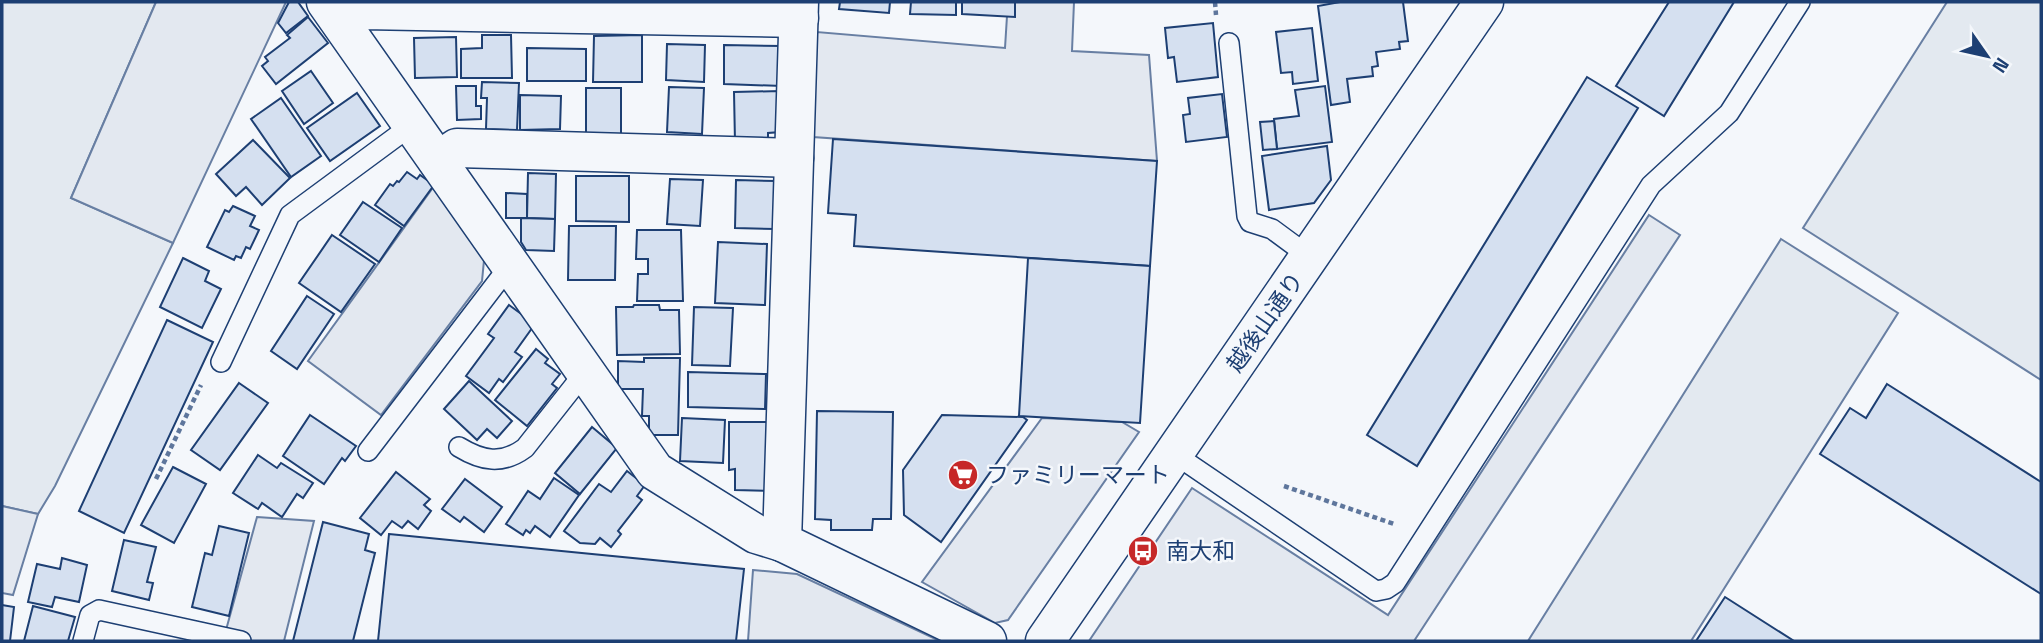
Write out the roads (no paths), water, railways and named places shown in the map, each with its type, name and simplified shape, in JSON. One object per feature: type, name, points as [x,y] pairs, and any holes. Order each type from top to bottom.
[{"type":"street","name":"越後山通り","points":[[1045,641],[1484,2]]},
{"type":"street","points":[[334,12],[799,10],[782,542]]},
{"type":"street","points":[[334,12],[655,471],[756,534],[782,542],[987,641]]},
{"type":"street","points":[[438,161],[457,148],[794,158]]},
{"type":"lane","points":[[1173,453],[1376,591],[1395,583],[1651,186],[1729,113],[1800,2]]},
{"type":"lane","points":[[1230,43],[1247,216],[1250,222],[1272,229],[1310,257]]},
{"type":"lane","points":[[221,362],[290,215],[412,125]]},
{"type":"lane","points":[[368,451],[511,264]]},
{"type":"lane","points":[[459,447],[477,458],[489,460],[515,456],[525,448],[585,372]]},
{"type":"lane","points":[[83,641],[90,615],[99,610],[241,641]]},
{"type":"place","name":"ファミリーマート","points":[[963,475]]},
{"type":"place","name":"南大和","points":[[1143,551]]}]
